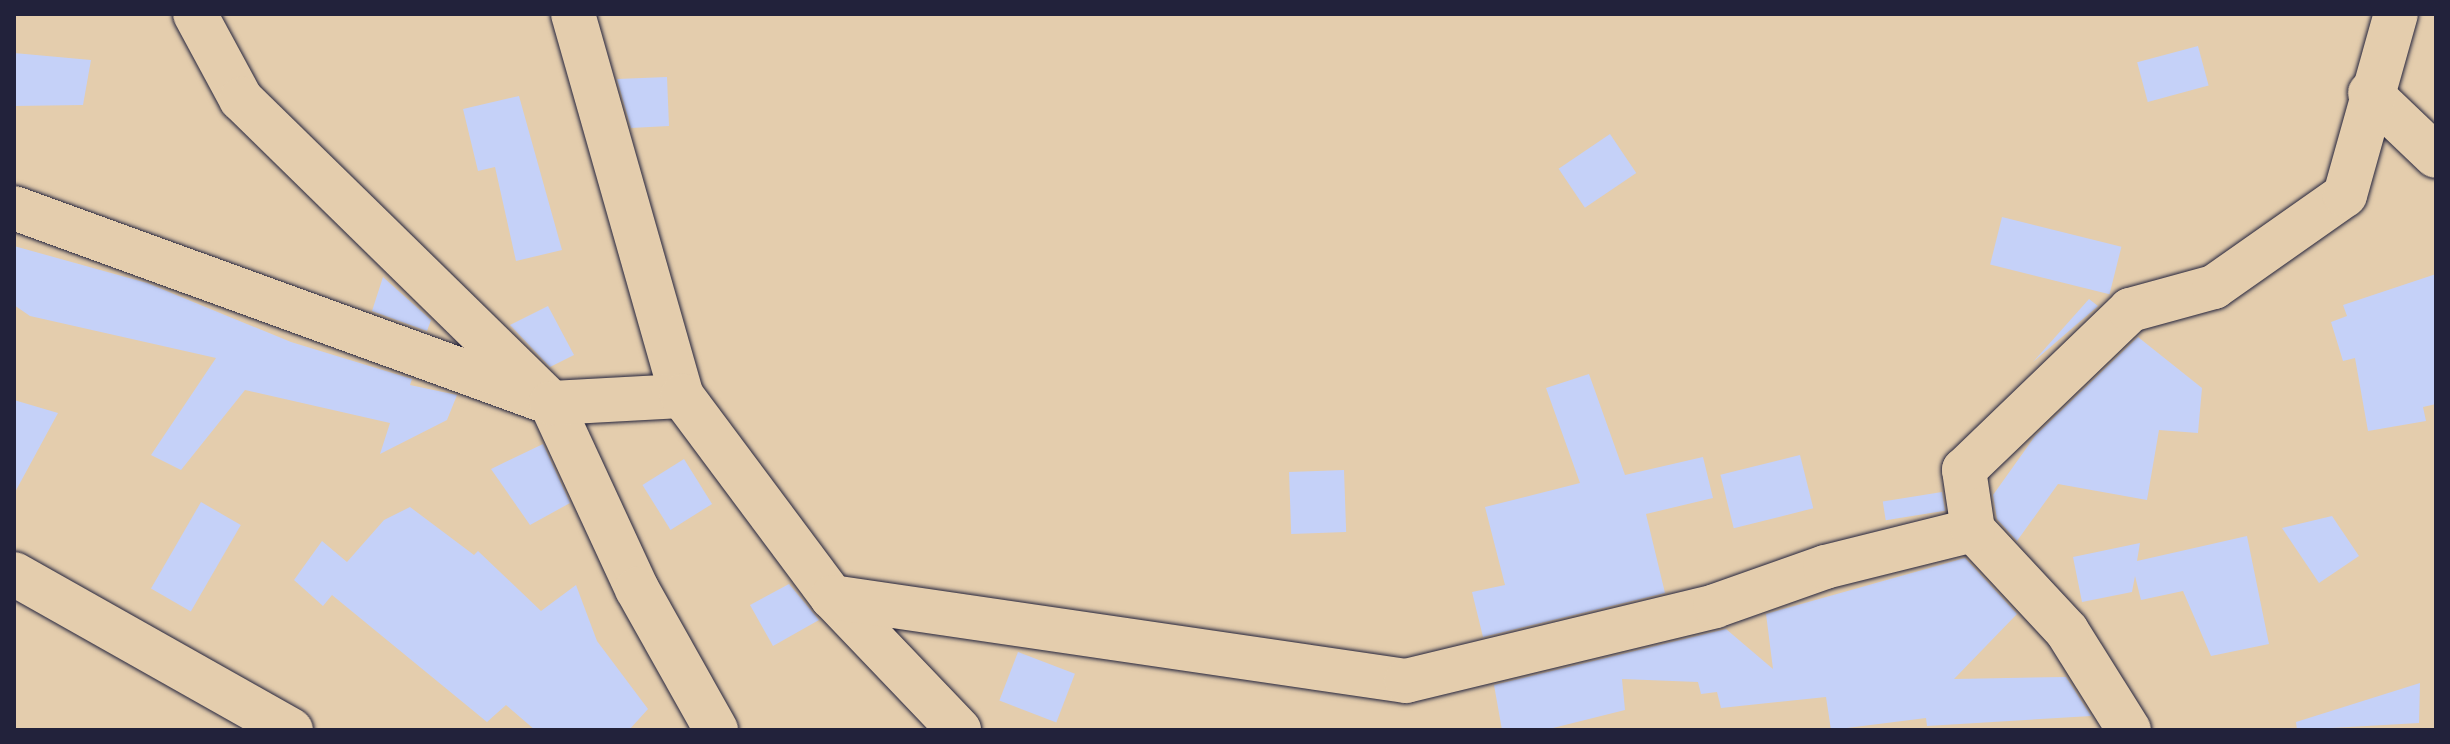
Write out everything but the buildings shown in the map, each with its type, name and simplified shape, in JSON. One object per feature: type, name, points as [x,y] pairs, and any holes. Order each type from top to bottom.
[{"type":"street","points":[[195,14],[241,99],[551,403],[637,589],[716,730]]},
{"type":"street","points":[[573,14],[682,396],[832,597],[959,730]]},
{"type":"street","points":[[2129,730],[2067,631],[1973,530],[1964,470],[2130,310],[2214,287],[2345,195],[2370,93],[2396,14]]},
{"type":"street","points":[[2370,93],[2436,156]]},
{"type":"street","points":[[14,208],[551,403],[682,396]]},
{"type":"street","points":[[832,597],[1406,681],[1715,606],[1825,567],[1973,530]]},
{"type":"street","points":[[14,574],[291,730]]}]
